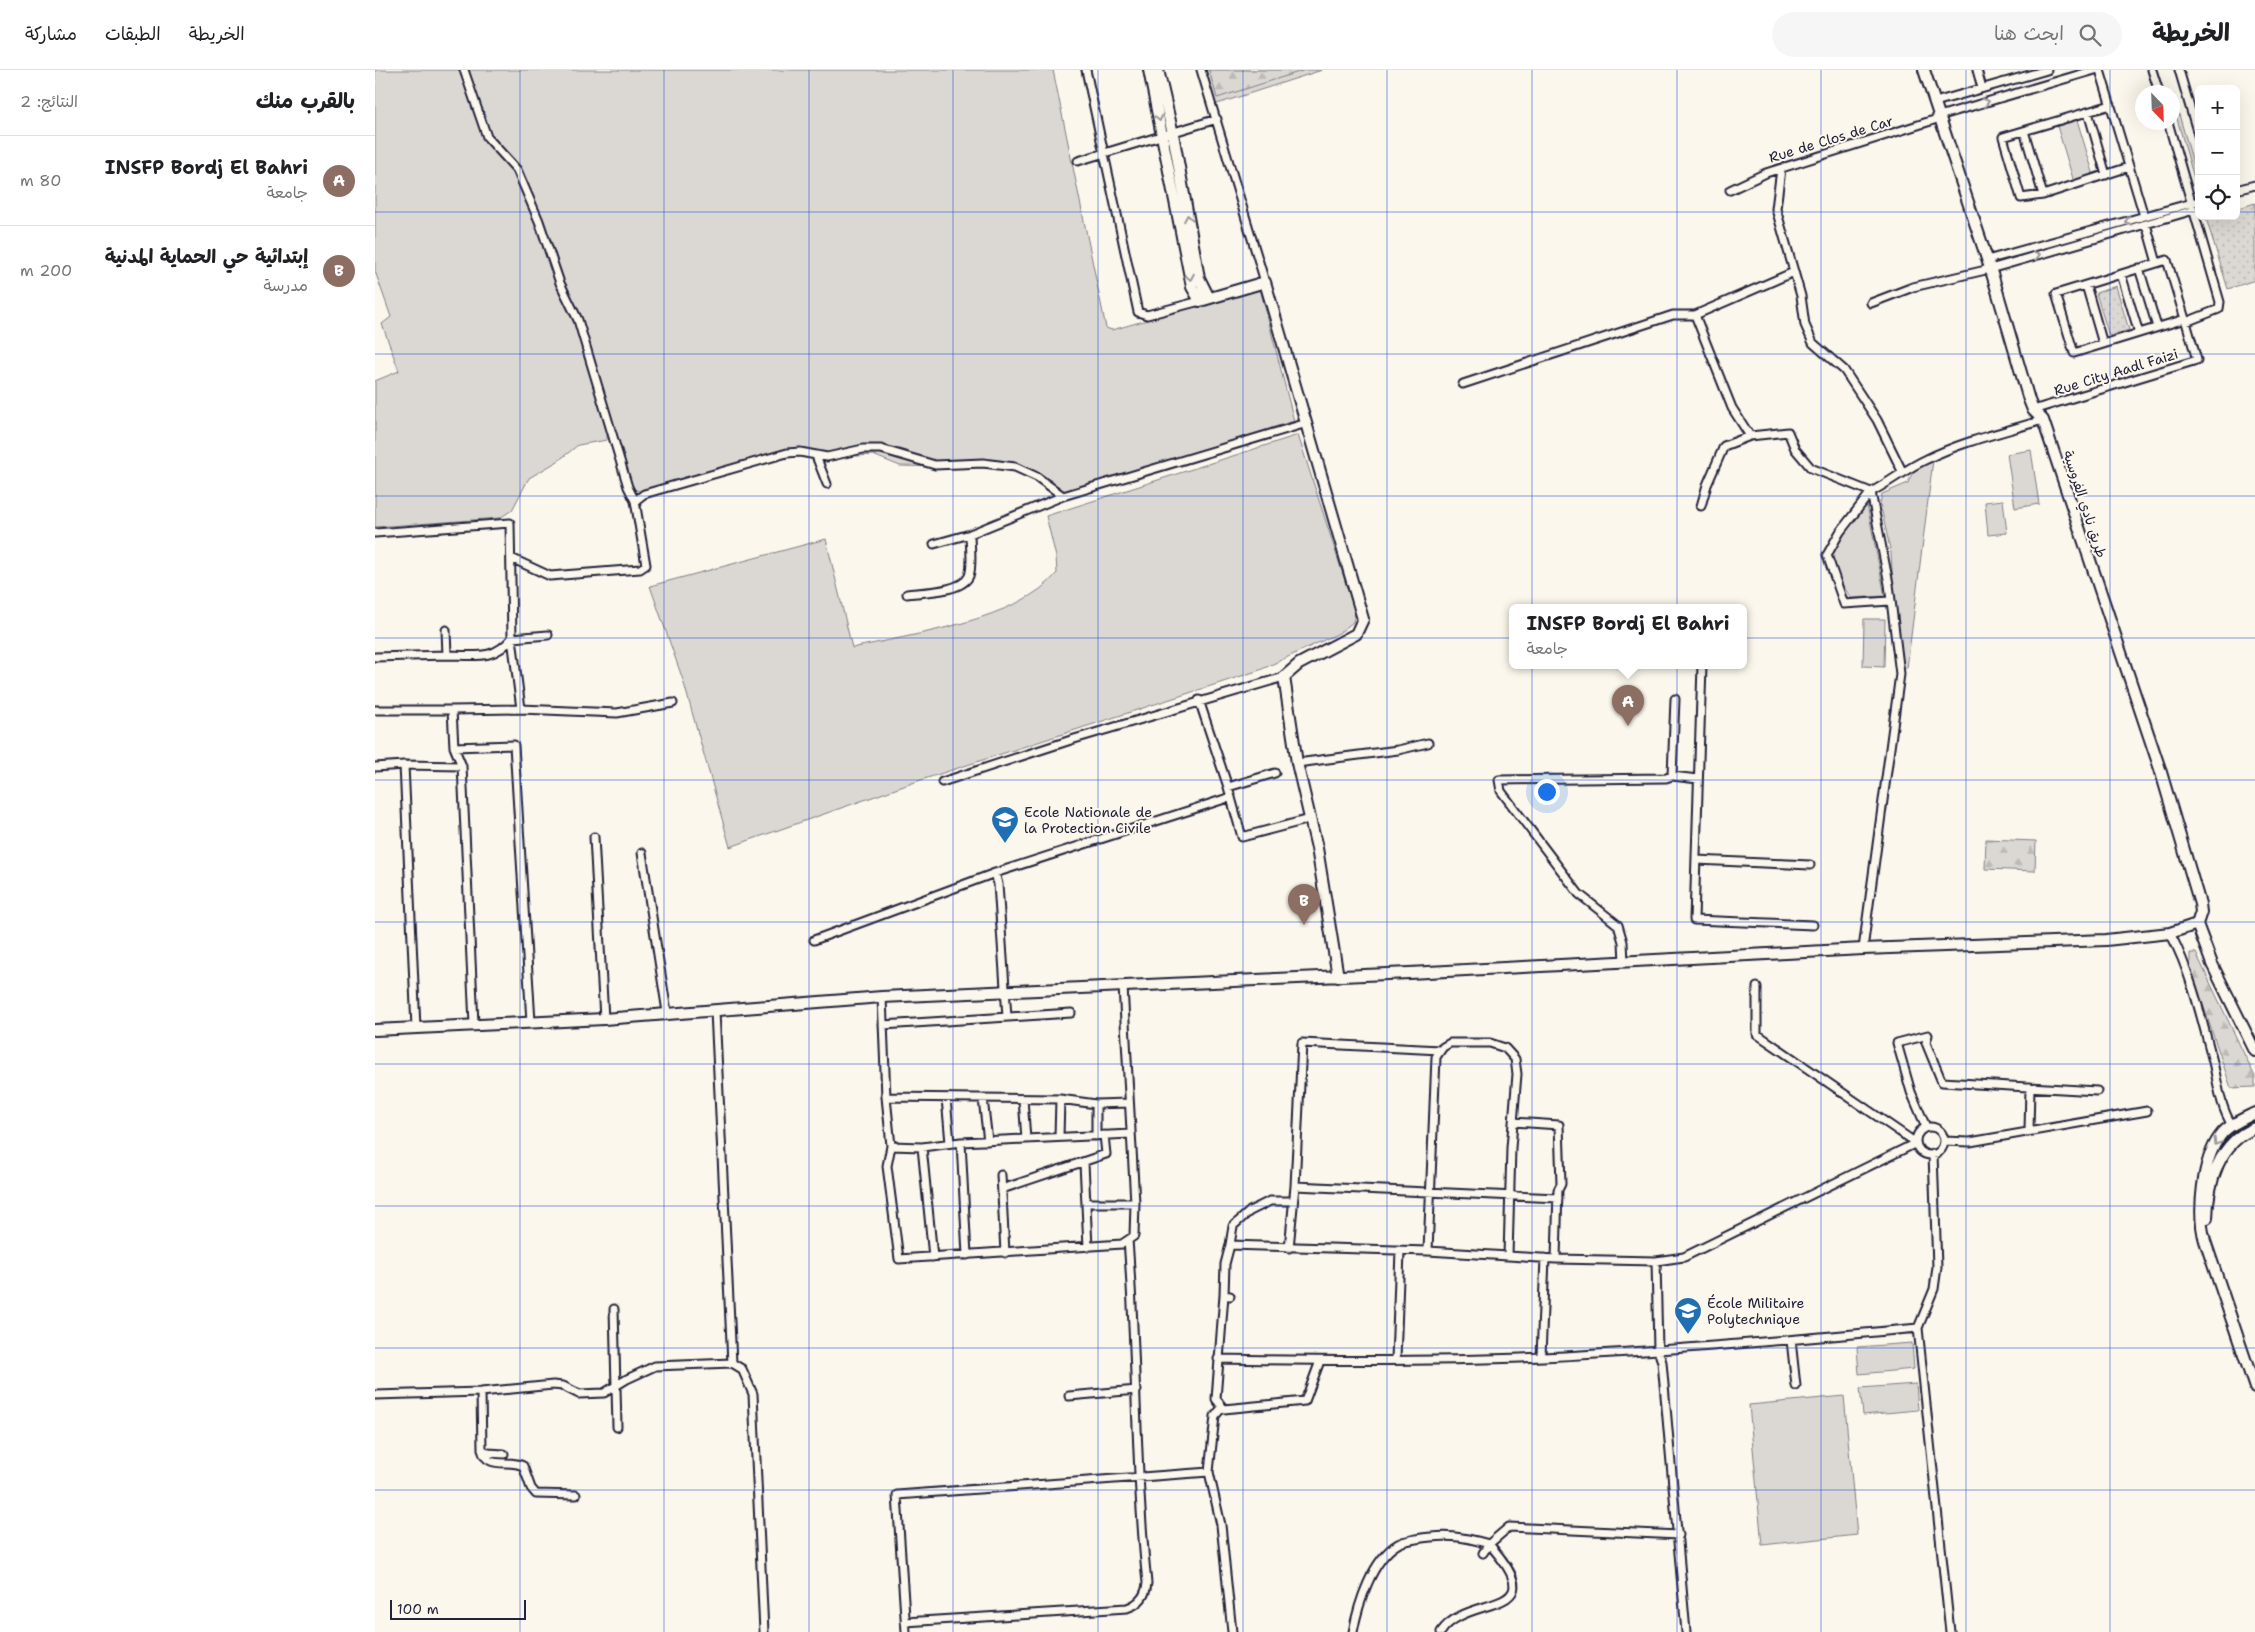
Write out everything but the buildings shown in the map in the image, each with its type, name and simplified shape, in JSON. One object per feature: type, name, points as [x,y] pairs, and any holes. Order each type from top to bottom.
[{"type":"main road","points":[[1149,70],[1168,135]]},
{"type":"main road","points":[[1158,70],[1168,135],[1205,300],[1265,282],[1363,619],[1356,634],[1299,664],[1284,677],[1297,763],[1317,848],[1339,977]]},
{"type":"main road","name":"طريق نادي الفروسية","points":[[1924,70],[1989,264],[2033,410],[2043,420],[2160,769],[2200,904],[2201,912],[2197,924]]},
{"type":"main road","points":[[375,1030],[604,1019],[667,1012],[715,1011],[882,997],[2106,940],[2170,933],[2197,924],[2212,964],[2255,1051]]},
{"type":"main road","points":[[2255,1113],[2232,1125],[2220,1136],[2211,1154],[2202,1198],[2201,1221],[2255,1388]]},
{"type":"main road","points":[[2212,1256],[2208,1208],[2219,1163],[2230,1143],[2255,1128]]},
{"type":"street","points":[[464,70],[487,137],[517,170],[539,221],[560,283],[578,320],[628,487],[635,500],[646,565],[641,568],[550,576],[511,558]]},
{"type":"street","points":[[1086,70],[1138,312],[1147,315],[1205,300]]},
{"type":"street","points":[[1201,70],[1265,282]]},
{"type":"street","points":[[1977,70],[1982,88]]},
{"type":"street","points":[[1935,102],[2047,70]]},
{"type":"street","name":"Rue de Clos de Car","points":[[1730,190],[1766,173],[1934,120],[1939,116],[2095,70]]},
{"type":"street","points":[[2100,70],[2157,263],[2056,294],[2074,353],[2219,309],[2220,302],[2199,220]]},
{"type":"street","points":[[2152,70],[2157,85]]},
{"type":"street","points":[[2179,70],[2197,130]]},
{"type":"street","points":[[2111,105],[2003,138],[2021,198],[2043,195],[2129,166]]},
{"type":"street","points":[[2088,112],[2106,175]]},
{"type":"street","points":[[1078,162],[1217,119]]},
{"type":"street","points":[[1871,303],[1913,287],[1989,264],[2195,205],[2171,130]]},
{"type":"street","points":[[2024,132],[2043,195]]},
{"type":"street","points":[[1781,168],[1776,209],[1801,296],[1805,324],[1813,343],[1844,370],[1877,420],[1903,473]]},
{"type":"street","points":[[2240,189],[2255,185]]},
{"type":"street","name":"Rue City Aadl Faizi","points":[[2033,410],[2197,360],[2167,260],[2157,263]]},
{"type":"street","points":[[2139,268],[2157,327]]},
{"type":"street","points":[[1463,384],[1673,315],[1695,315],[1794,272]]},
{"type":"street","points":[[2121,274],[2139,333]]},
{"type":"street","points":[[2086,285],[2103,344]]},
{"type":"street","points":[[1695,315],[1732,408],[1750,436]]},
{"type":"street","points":[[1890,601],[1844,604],[1827,555],[1840,532],[1871,492],[1948,449],[2043,420]]},
{"type":"street","points":[[934,544],[970,534],[1063,496],[1307,423]]},
{"type":"street","points":[[1701,506],[1707,485],[1724,446],[1750,436],[1788,432],[1795,449],[1811,468],[1871,492]]},
{"type":"street","points":[[635,500],[644,494],[787,453],[800,452],[827,457],[863,449],[881,449],[935,465],[983,463],[1015,468],[1037,477],[1063,496]]},
{"type":"street","points":[[816,456],[827,484]]},
{"type":"street","points":[[1863,950],[1900,674],[1889,584],[1871,492]]},
{"type":"street","points":[[375,533],[510,523],[512,638],[521,709]]},
{"type":"street","points":[[907,594],[954,588],[965,582],[969,576],[970,534]]},
{"type":"street","points":[[446,630],[447,655]]},
{"type":"street","points":[[375,656],[493,655],[504,648],[512,638],[548,635]]},
{"type":"street","points":[[1702,669],[1694,920],[1813,925]]},
{"type":"street","points":[[942,782],[1199,700],[1284,677]]},
{"type":"street","points":[[1199,700],[1228,787],[1242,837],[1310,819]]},
{"type":"street","points":[[1672,776],[1675,700]]},
{"type":"street","points":[[375,710],[521,709],[617,712],[673,703]]},
{"type":"street","points":[[452,710],[454,747],[462,766],[474,1024]]},
{"type":"street","points":[[1297,763],[1398,750],[1428,743]]},
{"type":"street","points":[[454,747],[514,745],[531,1022]]},
{"type":"street","points":[[375,767],[404,765],[462,766]]},
{"type":"street","points":[[404,765],[416,1028]]},
{"type":"street","points":[[1228,787],[1275,773]]},
{"type":"street","points":[[1625,962],[1623,942],[1618,925],[1579,894],[1501,791],[1499,780],[1666,778],[1672,776],[1698,779]]},
{"type":"street","points":[[814,940],[995,872],[1231,797]]},
{"type":"street","points":[[594,837],[604,1019]]},
{"type":"street","points":[[642,853],[667,1012]]},
{"type":"street","points":[[1697,860],[1810,866]]},
{"type":"street","points":[[995,872],[998,884],[1007,1017]]},
{"type":"street","points":[[2170,933],[2179,950],[2204,1032],[2224,1109],[2232,1125]]},
{"type":"street","points":[[882,997],[886,1098],[891,1146],[887,1166],[899,1259],[1122,1244],[1134,1236],[1135,1203],[1123,986]]},
{"type":"street","points":[[1230,1245],[1427,1251],[1556,1259],[1656,1261],[1684,1257],[1916,1143],[1919,1132],[1926,1128],[1939,1130],[1944,1142],[1941,1150],[1933,1154],[1922,1152],[1916,1143],[1757,1034],[1757,987]]},
{"type":"street","points":[[715,1011],[731,1363]]},
{"type":"street","points":[[883,1025],[1071,1013]]},
{"type":"street","points":[[1926,1128],[1911,1092],[1897,1043],[1928,1035],[1926,1043],[1942,1082],[2097,1091]]},
{"type":"street","points":[[1289,1248],[1295,1186],[1302,1043],[1440,1050],[1455,1042],[1490,1043],[1505,1048],[1511,1053],[1517,1067],[1509,1195],[1508,1256]]},
{"type":"street","points":[[1427,1251],[1435,1064],[1440,1050]]},
{"type":"street","points":[[2029,1131],[2030,1087]]},
{"type":"street","points":[[886,1098],[1060,1099],[1096,1104],[1128,1103]]},
{"type":"street","points":[[946,1098],[950,1143]]},
{"type":"street","points":[[983,1099],[988,1141]]},
{"type":"street","points":[[1023,1099],[1025,1139]]},
{"type":"street","points":[[1059,1137],[1060,1099]]},
{"type":"street","points":[[1001,1189],[1084,1163],[1106,1154],[1100,1135],[1096,1104]]},
{"type":"street","points":[[1944,1142],[1970,1142],[2147,1112]]},
{"type":"street","points":[[1513,1122],[1561,1125],[1561,1184],[1558,1190],[1556,1259]]},
{"type":"street","points":[[891,1146],[922,1147],[961,1142],[1131,1134]]},
{"type":"street","points":[[961,1142],[967,1255]]},
{"type":"street","points":[[922,1147],[933,1257]]},
{"type":"street","points":[[1933,1154],[1937,1268],[1934,1289],[1919,1328],[1950,1632]]},
{"type":"street","points":[[1084,1163],[1089,1246]]},
{"type":"street","points":[[1001,1174],[1005,1253]]},
{"type":"street","points":[[1295,1186],[1558,1198]]},
{"type":"street","points":[[1224,1409],[1216,1399],[1218,1360],[1227,1296],[1225,1264],[1233,1226],[1249,1211],[1270,1201],[1293,1201]]},
{"type":"street","points":[[1087,1203],[1135,1203]]},
{"type":"street","points":[[905,1622],[1122,1608],[1136,1604],[1143,1597],[1147,1583],[1139,1477],[1137,1390],[1128,1240]]},
{"type":"street","points":[[1396,1360],[1400,1251]]},
{"type":"street","points":[[1541,1357],[1545,1258]]},
{"type":"street","points":[[1656,1261],[1658,1350],[1662,1362],[1679,1535],[1686,1632]]},
{"type":"street","points":[[614,1309],[617,1427]]},
{"type":"street","points":[[1218,1360],[1396,1360],[1541,1357],[1791,1340],[1919,1328]]},
{"type":"street","points":[[1791,1340],[1796,1386]]},
{"type":"street","points":[[1232,1632],[1221,1525],[1209,1472],[1215,1416],[1220,1410],[1224,1409],[1305,1400],[1320,1360]]},
{"type":"street","points":[[375,1395],[481,1392],[553,1386],[563,1386],[584,1394],[604,1393],[627,1379],[655,1366],[731,1363],[742,1369],[753,1394],[764,1632]]},
{"type":"street","points":[[1069,1396],[1137,1390]]},
{"type":"street","points":[[481,1392],[485,1458],[490,1462],[523,1466],[531,1488],[536,1494],[576,1495]]},
{"type":"street","points":[[483,1449],[488,1453],[505,1454]]},
{"type":"street","points":[[906,1632],[897,1496],[1209,1472]]},
{"type":"street","points":[[1483,1553],[1489,1544],[1509,1527],[1679,1535]]},
{"type":"street","points":[[1353,1632],[1357,1612],[1368,1581],[1384,1556],[1398,1544],[1443,1535],[1457,1535],[1489,1544],[1514,1577],[1514,1588],[1507,1598],[1457,1618],[1441,1632]]},
{"type":"green space","points":[[375,70],[1053,70],[1106,328],[1112,330],[1260,288],[1294,421],[1064,493],[1037,472],[992,468],[900,466],[873,455],[857,456],[792,451],[641,492],[630,487],[608,405],[607,440],[578,445],[558,461],[529,478],[512,510],[500,518],[375,527],[375,381],[399,371],[382,324],[391,317],[375,271]]},
{"type":"green space","points":[[1204,70],[1322,70],[1214,105]]},
{"type":"green space","points":[[1209,70],[1305,70],[1217,98]]},
{"type":"green space","points":[[2180,118],[2195,169],[2195,182],[2180,129]]},
{"type":"green space","points":[[2077,120],[2094,176],[2074,182],[2057,126]]},
{"type":"green space","points":[[2255,203],[2255,280],[2228,289],[2207,220],[2240,220],[2240,208]]},
{"type":"green space","points":[[2116,286],[2129,330],[2109,336],[2096,293]]},
{"type":"green space","points":[[1298,435],[1355,612],[1353,622],[1339,633],[1260,670],[921,780],[730,847],[683,680],[650,586],[826,539],[852,648],[932,631],[991,614],[1017,603],[1040,589],[1057,573],[1056,557],[1046,516]]},
{"type":"green space","points":[[2031,450],[2039,504],[2015,508],[2007,454]]},
{"type":"green space","points":[[1933,460],[1907,668],[1904,668],[1894,602],[1891,553],[1880,503],[1882,494],[1908,483],[1915,471]]},
{"type":"green space","points":[[2003,500],[2007,533],[1988,535],[1985,502]]},
{"type":"green space","points":[[1865,504],[1867,505],[1885,596],[1851,598],[1835,569],[1833,556],[1834,550]]},
{"type":"green space","points":[[1864,619],[1885,619],[1884,667],[1863,666]]},
{"type":"green space","points":[[1986,839],[2036,841],[2035,871],[1985,869]]},
{"type":"green space","points":[[2190,953],[2196,953],[2255,1077],[2255,1087],[2231,1088],[2190,966]]},
{"type":"green space","points":[[1912,1343],[1914,1369],[1859,1374],[1857,1347]]},
{"type":"green space","points":[[1916,1384],[1918,1410],[1863,1415],[1860,1388]]},
{"type":"green space","points":[[1844,1396],[1857,1535],[1762,1545],[1749,1405]]},
{"type":"place","name":"INSFP Bordj El Bahri","points":[[1628,726]]},
{"type":"place","name":"Ecole Nationale de la Protection Civile","points":[[1005,844]]},
{"type":"place","name":"إبتدائية حي الحماية المدنية","points":[[1304,925]]},
{"type":"place","name":"École Militaire Polytechnique","points":[[1688,1335]]}]
